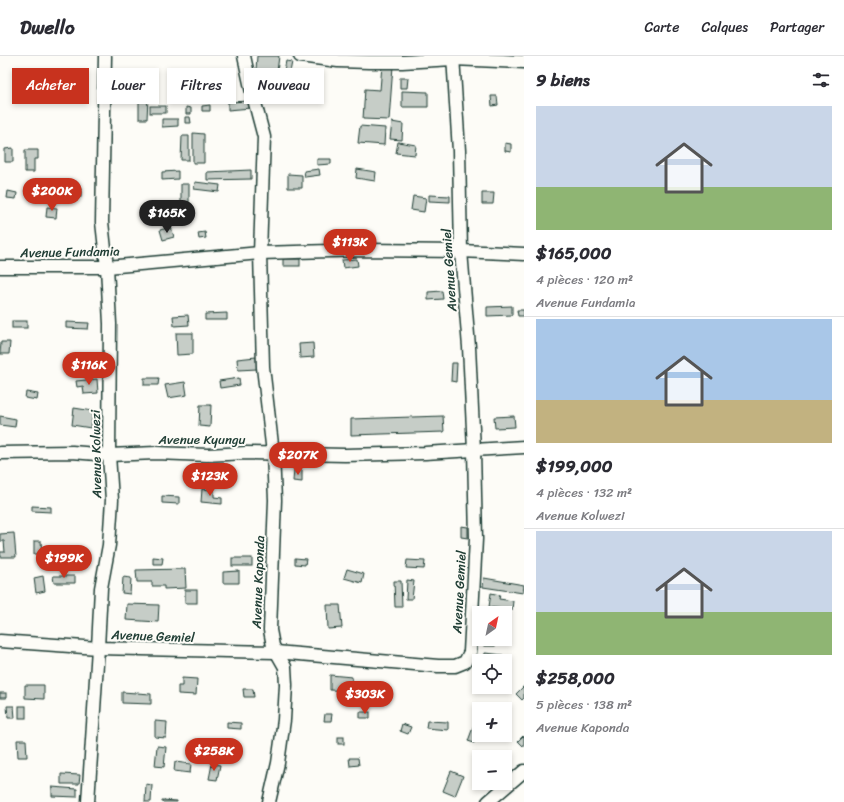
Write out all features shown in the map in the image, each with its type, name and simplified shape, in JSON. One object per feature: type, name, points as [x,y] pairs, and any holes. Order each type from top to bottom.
[{"type":"street","name":"Avenue Kolwezi","points":[[88,802],[101,588],[109,545],[112,500],[109,455],[110,324],[107,267],[102,222],[105,56]]},
{"type":"street","name":"Avenue Kaponda","points":[[244,56],[264,137],[260,253],[263,367],[273,453],[275,500],[270,630],[273,646],[285,667],[286,685],[284,720],[278,763],[269,802]]},
{"type":"street","points":[[300,56],[338,61],[370,62],[402,62],[453,57],[524,62]]},
{"type":"street","name":"Avenue Gemiel","points":[[0,641],[98,648],[276,652],[438,666],[455,666],[465,662],[470,652],[476,539],[474,450],[469,347],[460,251],[459,150],[453,57]]},
{"type":"street","name":"Avenue Fundamia","points":[[0,267],[107,267],[260,253],[365,250],[460,251],[524,254]]},
{"type":"street","name":"Avenue Kyungu","points":[[0,453],[72,452],[109,455],[156,453],[207,455],[273,453],[353,455],[425,453],[524,447]]},
{"type":"street","points":[[488,802],[524,771]]},
{"type":"building","points":[[257,56],[279,56],[278,68],[256,68]]},
{"type":"building","points":[[286,61],[292,62],[291,68],[285,68]]},
{"type":"building","points":[[382,65],[393,66],[389,120],[363,119],[365,89],[380,90]]},
{"type":"building","points":[[400,78],[408,78],[407,88],[400,88]]},
{"type":"building","points":[[402,91],[428,92],[428,107],[402,107]]},
{"type":"building","points":[[491,96],[497,96],[498,105],[492,106]]},
{"type":"building","points":[[244,101],[244,104],[250,104],[251,108],[228,110],[228,104],[236,104],[236,102]]},
{"type":"building","points":[[139,104],[148,104],[147,119],[139,119]]},
{"type":"building","points":[[210,105],[210,111],[202,111],[202,106]]},
{"type":"building","points":[[150,106],[166,106],[166,113],[150,113]]},
{"type":"building","points":[[186,107],[191,108],[191,114],[186,114]]},
{"type":"building","points":[[185,117],[190,117],[191,123],[185,123]]},
{"type":"building","points":[[162,119],[178,119],[178,126],[162,127]]},
{"type":"building","points":[[392,122],[403,124],[402,140],[390,139]]},
{"type":"building","points":[[360,126],[385,128],[384,145],[358,143]]},
{"type":"building","points":[[193,133],[204,134],[204,163],[193,163]]},
{"type":"building","points":[[182,136],[189,136],[189,160],[181,160]]},
{"type":"building","points":[[398,142],[416,145],[415,155],[396,153]]},
{"type":"building","points":[[505,143],[511,144],[511,152],[505,151]]},
{"type":"building","points":[[13,148],[13,162],[5,162],[5,149]]},
{"type":"building","points":[[25,150],[38,150],[38,159],[34,159],[34,172],[25,172]]},
{"type":"building","points":[[317,159],[331,159],[331,164],[317,165]]},
{"type":"building","points":[[319,169],[320,175],[305,177],[304,171]]},
{"type":"building","points":[[357,169],[376,172],[375,181],[356,178]]},
{"type":"building","points":[[251,170],[251,179],[207,180],[207,172]]},
{"type":"building","points":[[178,171],[178,179],[162,180],[162,172]]},
{"type":"building","points":[[288,174],[302,175],[302,188],[288,188]]},
{"type":"building","points":[[195,182],[220,185],[219,192],[194,189]]},
{"type":"building","points":[[181,184],[189,184],[189,205],[181,204]]},
{"type":"building","points":[[65,189],[81,189],[81,197],[65,197]]},
{"type":"building","points":[[8,191],[17,193],[16,199],[7,198]]},
{"type":"building","points":[[482,193],[494,193],[493,204],[482,204]]},
{"type":"building","points":[[429,195],[450,196],[450,202],[429,201]]},
{"type":"building","points":[[413,196],[426,198],[424,212],[411,210]]},
{"type":"building","points":[[47,207],[57,208],[56,218],[46,217]]},
{"type":"building","points":[[171,227],[174,237],[163,240],[160,230]]},
{"type":"building","points":[[205,232],[206,238],[199,239],[198,233]]},
{"type":"building","points":[[283,259],[300,259],[300,266],[283,266]]},
{"type":"building","points":[[357,259],[358,266],[343,268],[342,260]]},
{"type":"building","points":[[442,291],[443,299],[428,300],[428,292]]},
{"type":"building","points":[[512,306],[512,315],[487,316],[487,307]]},
{"type":"building","points":[[517,310],[524,310],[524,316],[518,316]]},
{"type":"building","points":[[227,313],[227,320],[205,320],[205,314]]},
{"type":"building","points":[[188,315],[189,325],[174,326],[173,316]]},
{"type":"building","points":[[12,321],[27,321],[27,328],[12,328]]},
{"type":"building","points":[[66,322],[89,323],[88,329],[66,328]]},
{"type":"building","points":[[176,333],[193,333],[193,354],[177,355]]},
{"type":"building","points":[[1,342],[10,342],[9,354],[0,354]]},
{"type":"building","points":[[313,343],[314,357],[300,358],[299,344]]},
{"type":"building","points":[[256,357],[257,369],[238,370],[237,359]]},
{"type":"building","points":[[452,363],[457,363],[456,382],[451,381]]},
{"type":"building","points":[[144,378],[159,378],[158,385],[144,385]]},
{"type":"building","points":[[239,378],[240,385],[220,388],[219,381]]},
{"type":"building","points":[[97,379],[98,393],[84,394],[83,386],[77,387],[76,381]]},
{"type":"building","points":[[185,382],[187,395],[168,398],[165,385]]},
{"type":"building","points":[[26,392],[38,394],[37,400],[25,398]]},
{"type":"building","points":[[200,405],[211,405],[210,427],[199,426]]},
{"type":"building","points":[[74,408],[93,411],[91,428],[72,425]]},
{"type":"building","points":[[0,416],[16,419],[15,427],[0,425]]},
{"type":"building","points":[[443,416],[444,432],[351,435],[351,419]]},
{"type":"building","points":[[514,416],[515,427],[495,428],[494,417]]},
{"type":"building","points":[[294,470],[302,470],[302,482],[293,481]]},
{"type":"building","points":[[202,489],[214,490],[214,497],[222,498],[222,504],[201,502]]},
{"type":"building","points":[[162,496],[179,497],[179,504],[162,503]]},
{"type":"building","points":[[32,506],[51,507],[51,512],[32,511]]},
{"type":"building","points":[[461,526],[468,527],[468,538],[461,537]]},
{"type":"building","points":[[14,533],[16,557],[1,557],[0,552],[5,552],[4,541],[0,541],[0,534]]},
{"type":"building","points":[[34,541],[41,541],[42,554],[34,554]]},
{"type":"building","points":[[54,553],[73,554],[73,564],[54,564]]},
{"type":"building","points":[[153,557],[163,558],[162,564],[153,564]]},
{"type":"building","points":[[232,558],[252,558],[252,566],[232,566]]},
{"type":"building","points":[[295,558],[306,559],[305,565],[295,564]]},
{"type":"building","points":[[407,560],[425,561],[424,569],[406,568]]},
{"type":"building","points":[[185,569],[186,588],[164,589],[164,586],[152,586],[152,582],[137,582],[136,570]]},
{"type":"building","points":[[347,569],[364,574],[362,583],[344,578]]},
{"type":"building","points":[[239,571],[239,583],[223,583],[223,572]]},
{"type":"building","points":[[43,576],[45,591],[36,593],[34,578]]},
{"type":"building","points":[[53,576],[75,576],[75,583],[54,583]]},
{"type":"building","points":[[123,577],[131,578],[130,594],[122,593]]},
{"type":"building","points":[[484,578],[524,585],[523,593],[483,587]]},
{"type":"building","points":[[407,580],[414,581],[412,599],[406,599]]},
{"type":"building","points":[[394,581],[401,581],[402,607],[395,607]]},
{"type":"building","points":[[185,590],[197,590],[197,603],[185,603]]},
{"type":"building","points":[[491,593],[500,595],[499,599],[513,601],[512,610],[512,606],[489,606]]},
{"type":"building","points":[[127,604],[159,605],[158,622],[126,620]]},
{"type":"building","points":[[327,605],[340,605],[342,628],[328,629]]},
{"type":"building","points":[[330,675],[352,677],[351,691],[330,690]]},
{"type":"building","points":[[182,678],[197,679],[196,695],[178,694],[178,686],[182,686]]},
{"type":"building","points":[[25,685],[44,685],[44,699],[25,698]]},
{"type":"building","points":[[524,686],[524,698],[522,700],[516,694]]},
{"type":"building","points":[[243,689],[253,689],[254,697],[244,697]]},
{"type":"building","points":[[122,692],[151,694],[151,704],[122,703]]},
{"type":"building","points":[[0,693],[6,693],[6,698],[0,698]]},
{"type":"building","points":[[7,706],[14,706],[15,718],[8,718]]},
{"type":"building","points":[[19,706],[26,706],[26,718],[19,718]]},
{"type":"building","points":[[360,712],[370,712],[370,718],[360,718]]},
{"type":"building","points":[[325,714],[332,714],[331,721],[324,721]]},
{"type":"building","points":[[155,721],[167,722],[166,738],[155,737]]},
{"type":"building","points":[[427,721],[448,722],[448,730],[426,728]]},
{"type":"building","points":[[227,722],[241,723],[241,729],[227,728]]},
{"type":"building","points":[[402,724],[411,727],[408,734],[400,731]]},
{"type":"building","points":[[472,730],[472,742],[474,742],[474,743],[468,741]]},
{"type":"building","points":[[523,736],[524,737],[524,747],[518,741]]},
{"type":"building","points":[[338,737],[344,737],[344,744],[338,744]]},
{"type":"building","points":[[17,740],[26,740],[27,757],[18,757]]},
{"type":"building","points":[[157,746],[166,747],[164,767],[155,766]]},
{"type":"building","points":[[349,758],[358,758],[359,765],[350,766]]},
{"type":"building","points":[[175,762],[191,764],[190,773],[174,771]]},
{"type":"building","points":[[212,764],[220,765],[217,780],[209,779]]},
{"type":"building","points":[[451,771],[463,776],[455,796],[443,791]]},
{"type":"building","points":[[61,774],[80,775],[79,784],[61,784]]},
{"type":"building","points":[[146,784],[152,785],[151,802],[145,802]]},
{"type":"building","points":[[52,787],[77,789],[77,797],[52,796]]},
{"type":"building","points":[[162,800],[177,801],[177,802],[162,802]]}]
